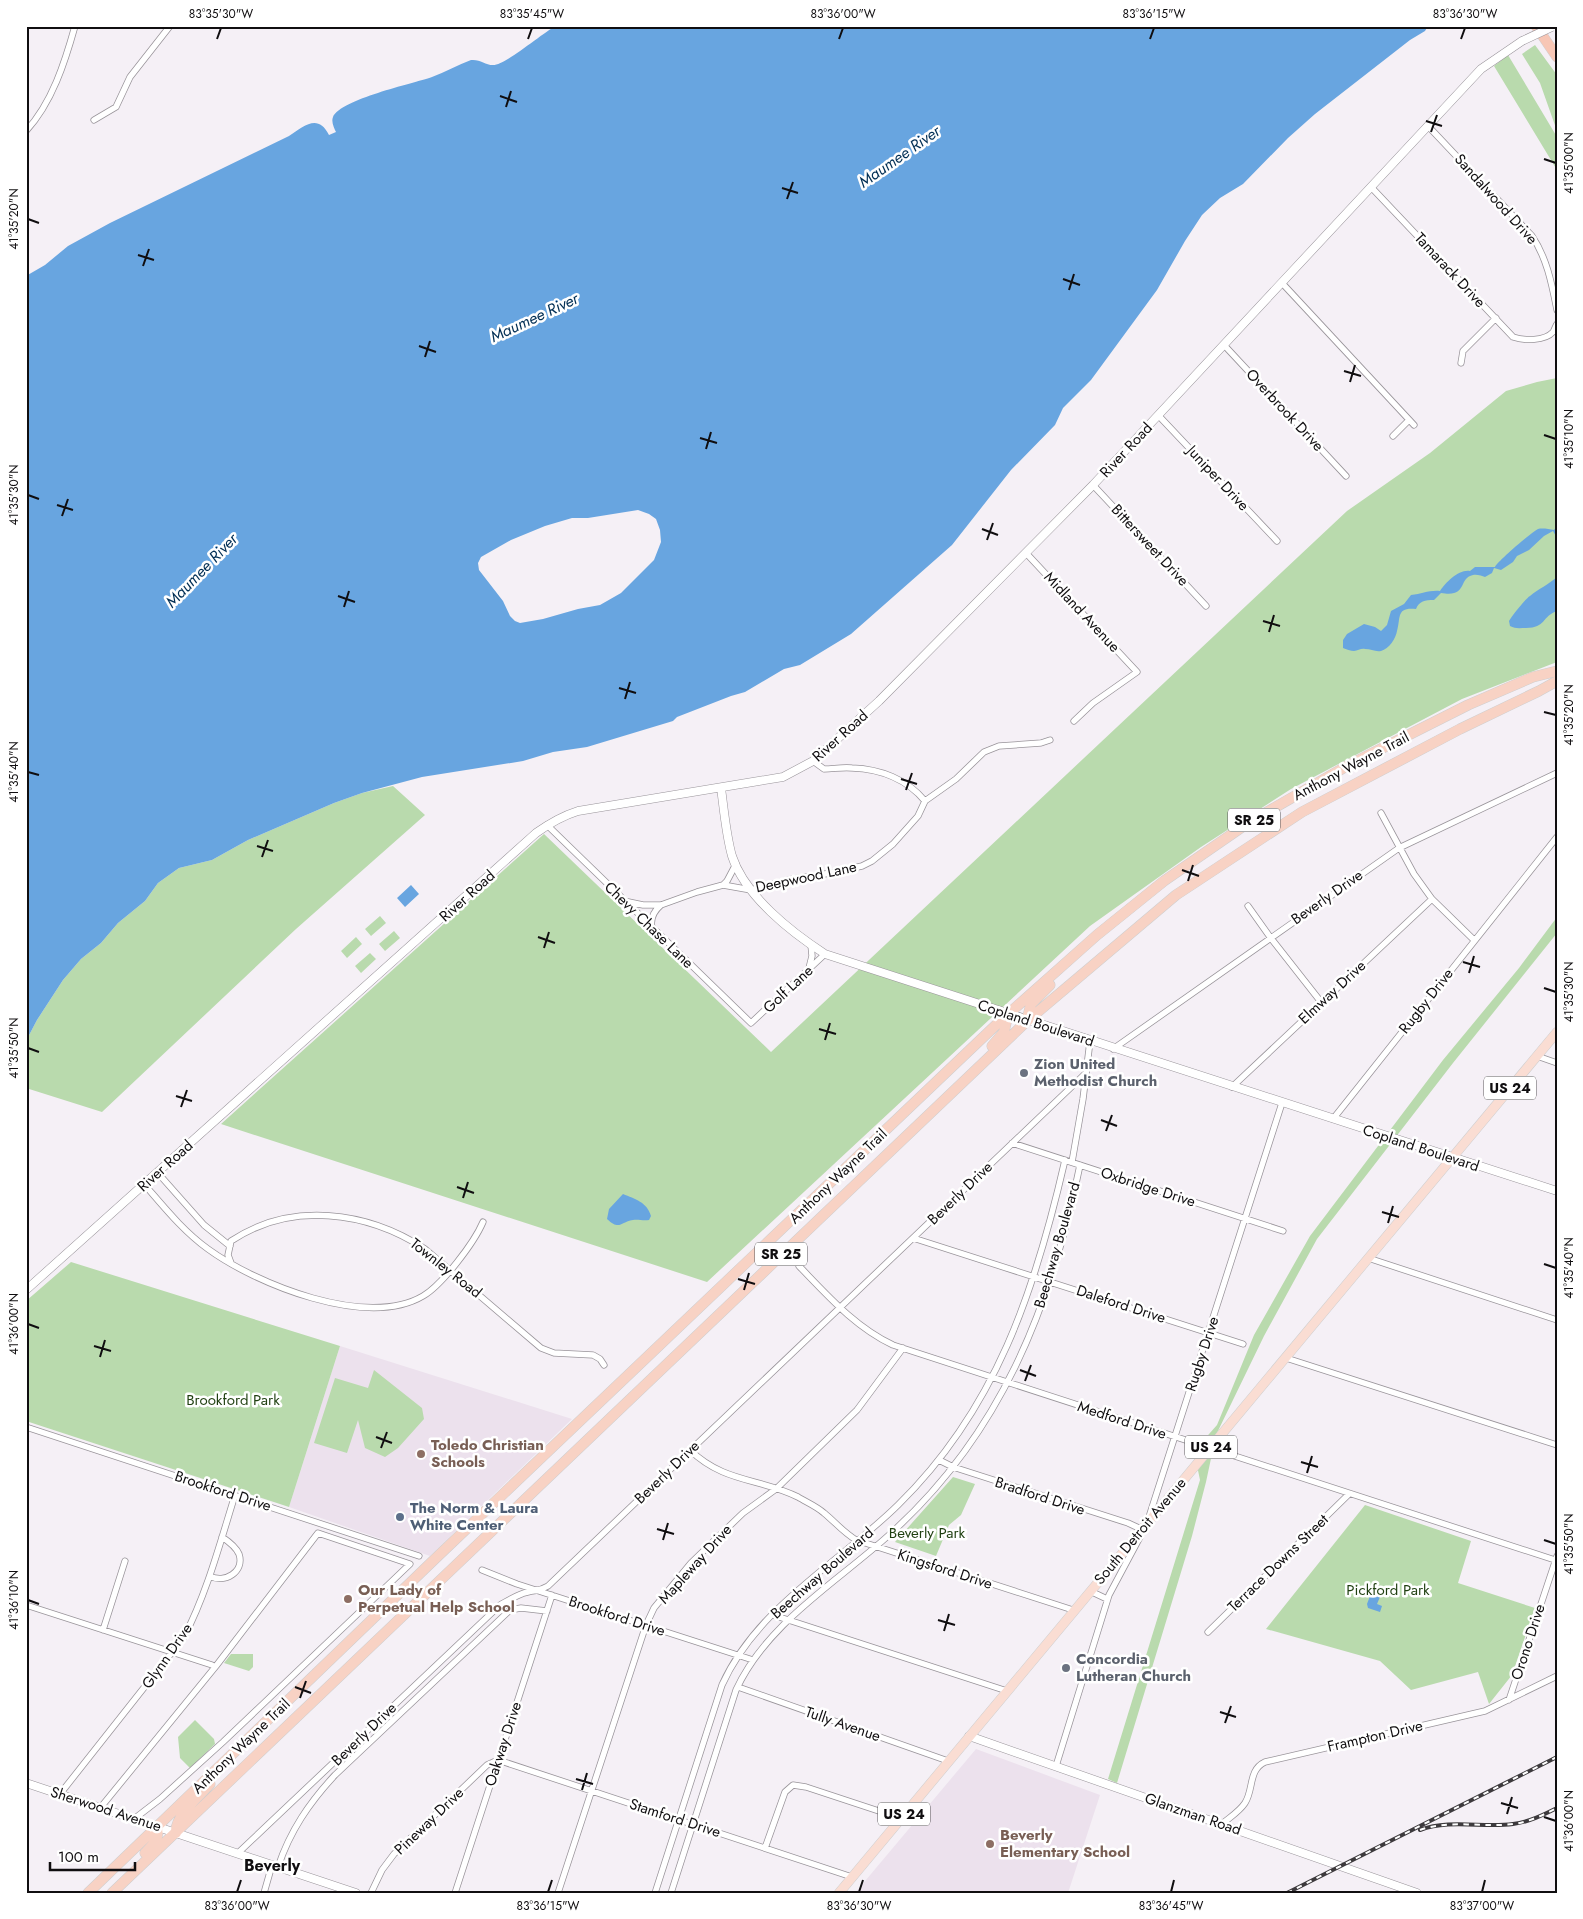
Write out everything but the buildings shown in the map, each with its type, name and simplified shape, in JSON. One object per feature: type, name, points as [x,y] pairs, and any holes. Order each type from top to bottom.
[{"type":"highway","points":[[1536,26],[1557,56]]},
{"type":"highway","name":"Anthony Wayne Trail","points":[[88,1893],[1008,1014],[1097,935],[1164,881],[1248,823],[1347,766],[1468,704],[1533,677],[1557,671]]},
{"type":"highway","name":"Anthony Wayne Trail","points":[[112,1893],[1027,1021],[1176,895],[1302,812],[1460,729],[1539,692],[1557,681]]},
{"type":"highway","points":[[1027,1021],[1031,1004],[1097,935]]},
{"type":"highway","points":[[958,1086],[1004,1032],[1008,1014]]},
{"type":"highway","points":[[176,1833],[175,1828],[180,1817],[258,1730]]},
{"type":"highway","points":[[107,1893],[154,1843],[158,1833],[156,1826]]},
{"type":"main road","name":"South Detroit Avenue","points":[[839,1893],[1073,1610],[1286,1358],[1557,1032]]},
{"type":"street","points":[[26,131],[39,114],[54,87],[76,26]]},
{"type":"street","points":[[94,120],[116,107],[130,77],[170,26]]},
{"type":"street","name":"River Road","points":[[26,1290],[547,825],[567,814],[578,811],[783,777],[813,761],[879,701],[1093,485],[1481,69],[1522,41],[1554,26]]},
{"type":"street","name":"Sandalwood Drive","points":[[1428,126],[1532,236],[1540,248],[1546,264],[1557,310]]},
{"type":"street","name":"Tamarack Drive","points":[[1372,188],[1513,337],[1519,340],[1546,336],[1554,331],[1557,324]]},
{"type":"street","points":[[1282,283],[1414,425]]},
{"type":"street","points":[[1461,363],[1463,351],[1496,318]]},
{"type":"street","name":"Overbrook Drive","points":[[1224,345],[1346,476]]},
{"type":"street","name":"Juniper Drive","points":[[1158,415],[1277,541]]},
{"type":"street","points":[[1393,436],[1410,420]]},
{"type":"street","name":"Bittersweet Drive","points":[[1093,485],[1206,606]]},
{"type":"street","name":"Midland Avenue","points":[[1026,552],[1137,672],[1104,695],[1074,721]]},
{"type":"street","name":"Deepwood Lane","points":[[624,901],[643,905],[661,905],[723,885],[751,890],[793,879],[852,869],[872,861],[889,848],[918,816],[925,802],[956,779],[990,748],[1050,740]]},
{"type":"street","points":[[813,761],[824,769],[851,768],[881,773],[896,778],[917,791],[925,802]]},
{"type":"street","name":"Beverly Drive","points":[[1113,1048],[1399,848],[1557,772]]},
{"type":"street","name":"Copland Boulevard","points":[[721,788],[732,855],[751,890],[792,930],[826,954],[1027,1021],[1557,1191]]},
{"type":"street","points":[[1381,813],[1399,848],[1432,899],[1474,940]]},
{"type":"street","name":"Chevy Chase Lane","points":[[547,825],[751,1023]]},
{"type":"street","name":"Rugby Drive","points":[[1333,1119],[1557,837]]},
{"type":"street","name":"Deepwood Lane","points":[[723,885],[736,864]]},
{"type":"street","name":"Elmway Drive","points":[[1232,1087],[1432,899]]},
{"type":"street","points":[[652,928],[653,917],[661,905]]},
{"type":"street","points":[[1248,906],[1321,1002]]},
{"type":"street","points":[[808,970],[812,956],[811,945]]},
{"type":"street","name":"Golf Lane","points":[[751,1023],[826,954]]},
{"type":"street","name":"Beechway Boulevard","points":[[655,1893],[722,1685],[737,1655],[773,1615],[823,1568],[858,1541],[898,1505],[940,1460],[962,1429],[993,1378],[1016,1326],[1069,1161],[1086,1073],[1090,1041]]},
{"type":"street","points":[[1537,1056],[1557,1063]]},
{"type":"street","name":"Beverly Drive","points":[[238,1854],[500,1605],[528,1592],[540,1592],[548,1586],[1086,1073]]},
{"type":"street","name":"Rugby Drive","points":[[1056,1766],[1107,1599],[1148,1522],[1282,1103]]},
{"type":"street","name":"Oxbridge Drive","points":[[1012,1143],[1283,1231]]},
{"type":"street","name":"Beechway Boulevard","points":[[671,1893],[738,1687],[753,1660],[789,1621],[833,1580],[875,1547],[909,1516],[953,1467],[975,1438],[1008,1383],[1031,1332],[1048,1281],[1065,1229],[1080,1165]]},
{"type":"street","points":[[157,1172],[204,1225],[230,1246],[228,1255],[231,1264]]},
{"type":"street","points":[[144,1184],[186,1231],[206,1248],[231,1264],[292,1291],[333,1303],[370,1308],[403,1304],[422,1296],[437,1286],[476,1237],[482,1222]]},
{"type":"street","name":"Townley Road","points":[[230,1246],[231,1241],[251,1230],[291,1218],[315,1216],[350,1218],[375,1223],[408,1238],[450,1269],[541,1348],[554,1353],[593,1355],[600,1359],[604,1365]]},
{"type":"street","name":"Daleford Drive","points":[[913,1238],[1243,1344]]},
{"type":"street","points":[[1368,1258],[1557,1320]]},
{"type":"street","name":"Medford Drive","points":[[799,1266],[866,1330],[879,1338],[903,1348],[1349,1494],[1556,1558]]},
{"type":"street","name":"Mapleway Drive","points":[[558,1893],[646,1625],[654,1608],[708,1545],[743,1513],[776,1489],[857,1410],[903,1348]]},
{"type":"street","points":[[1286,1358],[1557,1445]]},
{"type":"street","name":"Brookford Drive","points":[[26,1427],[419,1556]]},
{"type":"street","name":"Kingsford Drive","points":[[690,1450],[706,1463],[722,1472],[795,1496],[822,1512],[846,1534],[858,1541],[1073,1610]]},
{"type":"street","name":"Bradford Drive","points":[[940,1460],[953,1467],[1128,1524],[1141,1530]]},
{"type":"street","name":"Terrace Downs Street","points":[[1208,1632],[1349,1494]]},
{"type":"street","name":"Glynn Drive","points":[[60,1794],[173,1652],[194,1617],[210,1576],[235,1496]]},
{"type":"street","points":[[101,1808],[216,1666],[318,1532],[410,1564],[223,1742],[160,1799],[134,1819]]},
{"type":"street","points":[[210,1576],[217,1580],[226,1579],[234,1573],[239,1563],[239,1555],[236,1549],[222,1537]]},
{"type":"street","name":"Orono Drive","points":[[1509,1700],[1556,1558]]},
{"type":"street","points":[[103,1630],[125,1561]]},
{"type":"street","name":"Brookford Drive","points":[[482,1570],[540,1592],[753,1660]]},
{"type":"street","points":[[1090,1591],[1107,1599]]},
{"type":"street","name":"Oakway Drive","points":[[454,1893],[552,1595]]},
{"type":"street","points":[[26,1605],[212,1665]]},
{"type":"street","name":"Beverly Drive","points":[[264,1893],[275,1866],[299,1819],[317,1794],[335,1775],[504,1614],[515,1608],[547,1611]]},
{"type":"street","points":[[773,1615],[1006,1691]]},
{"type":"street","name":"Frampton Drive","points":[[1222,1824],[1246,1802],[1254,1770],[1258,1765],[1475,1713],[1494,1707],[1557,1676]]},
{"type":"street","name":"Tully Avenue","points":[[738,1687],[948,1761]]},
{"type":"street","name":"Glanzman Road","points":[[969,1736],[1416,1893]]},
{"type":"street","name":"Stamford Drive","points":[[498,1760],[852,1877]]},
{"type":"street","name":"Pineway Drive","points":[[371,1893],[387,1862],[407,1840],[488,1765],[498,1760]]},
{"type":"street","name":"Sherwood Avenue","points":[[26,1783],[356,1893]]},
{"type":"street","points":[[765,1848],[784,1792],[793,1785],[806,1787],[900,1818]]},
{"type":"shaded area","name":"Toledo Christian Schools","points":[[340,1346],[572,1419],[430,1556],[289,1507]]},
{"type":"shaded area","name":"Beverly Elementary School","points":[[976,1749],[1100,1795],[1068,1893],[855,1893]]},
{"type":"green space","points":[[1535,45],[1557,75],[1557,131],[1540,83],[1522,54]]},
{"type":"green space","points":[[1508,55],[1557,137],[1557,170],[1494,66]]},
{"type":"green space","points":[[1557,378],[1557,662],[1462,699],[1291,789],[1201,847],[1090,926],[707,1282],[221,1124],[544,834],[771,1052],[1347,511],[1430,453],[1506,391]]},
{"type":"green space","points":[[393,786],[425,815],[296,929],[102,1112],[26,1088],[26,1041],[37,1020],[63,980],[81,959],[101,943],[118,923],[145,901],[158,883],[179,868],[212,860],[248,840],[334,803],[362,793]]},
{"type":"green space","points":[[380,916],[386,923],[371,936],[365,929]]},
{"type":"green space","points":[[1557,917],[1557,933],[1453,1063],[1317,1239],[1264,1336],[1216,1435],[1192,1536],[1117,1783],[1108,1779],[1200,1480],[1194,1451],[1217,1425],[1254,1335],[1310,1236],[1443,1060],[1519,968]]},
{"type":"green space","points":[[394,931],[400,938],[385,951],[379,944]]},
{"type":"green space","points":[[356,937],[362,944],[347,958],[341,951]]},
{"type":"green space","points":[[370,953],[376,959],[361,973],[355,966]]},
{"type":"green space","name":"Brookford Park","points":[[71,1262],[340,1346],[289,1507],[26,1421],[26,1301]]},
{"type":"green space","points":[[374,1370],[422,1408],[424,1419],[398,1448],[385,1457],[365,1448],[358,1420],[347,1453],[314,1443],[335,1378],[368,1388]]},
{"type":"green space","name":"Beverly Park","points":[[953,1477],[975,1484],[961,1515],[949,1525],[936,1556],[895,1542]]},
{"type":"green space","name":"Pickford Park","points":[[1365,1505],[1471,1541],[1458,1583],[1535,1608],[1512,1675],[1489,1704],[1478,1672],[1411,1690],[1380,1661],[1266,1629]]},
{"type":"green space","points":[[231,1654],[253,1654],[253,1667],[249,1671],[224,1663]]},
{"type":"green space","points":[[195,1720],[214,1739],[215,1744],[190,1768],[180,1758],[178,1737]]},
{"type":"water","name":"Maumee River","points":[[556,26],[1428,26],[1425,31],[1410,40],[1315,114],[1288,138],[1243,184],[1220,198],[1202,215],[1157,290],[1091,380],[1063,408],[1055,425],[1011,470],[952,545],[851,634],[800,665],[784,669],[745,692],[677,717],[673,721],[587,747],[553,752],[523,761],[422,777],[362,793],[248,840],[212,860],[179,868],[158,883],[145,901],[118,923],[101,943],[81,959],[63,980],[26,1041],[26,276],[45,265],[68,246],[110,223],[289,136],[305,125],[320,124],[329,135],[336,132],[332,119],[339,110],[349,104],[432,77],[471,60],[477,60],[490,65],[499,64]],"holes":[[[638,510],[656,519],[660,530],[661,542],[654,560],[621,593],[600,605],[520,623],[510,616],[503,601],[479,570],[478,563],[481,557],[511,540],[545,526],[572,518],[588,518]]]},
{"type":"water","points":[[1557,526],[1557,538],[1553,531],[1544,536],[1529,550],[1517,556],[1513,562],[1501,570],[1494,568],[1492,573],[1485,577],[1473,575],[1468,577],[1462,587],[1455,593],[1441,593],[1434,600],[1421,603],[1416,609],[1402,611],[1395,637],[1392,643],[1384,650],[1364,649],[1354,651],[1343,648],[1343,640],[1347,634],[1364,624],[1381,631],[1387,625],[1391,611],[1404,604],[1411,595],[1440,591],[1453,577],[1462,572],[1470,571],[1475,567],[1495,567],[1508,553],[1538,529],[1554,530]]},
{"type":"water","points":[[1557,577],[1557,611],[1537,626],[1514,628],[1510,626],[1509,621],[1525,600]]},
{"type":"water","points":[[411,885],[419,894],[405,907],[397,898]]},
{"type":"water","points":[[623,1194],[636,1199],[647,1207],[651,1216],[649,1220],[633,1220],[618,1225],[611,1223],[607,1219],[609,1209]]},
{"type":"water","points":[[1373,1588],[1382,1592],[1377,1604],[1382,1606],[1380,1612],[1368,1608],[1367,1604]]},
{"type":"railway","points":[[1287,1893],[1557,1757]]},
{"type":"railway","points":[[1420,1830],[1455,1824],[1513,1824],[1530,1820],[1557,1808]]},
{"type":"place","name":"Zion United Methodist Church","points":[[1024,1073]]},
{"type":"place","name":"Toledo Christian Schools","points":[[421,1454]]},
{"type":"place","name":"The Norm & Laura White Center","points":[[400,1517]]},
{"type":"place","name":"Our Lady of Perpetual Help School","points":[[348,1599]]},
{"type":"place","name":"Concordia Lutheran Church","points":[[1066,1668]]},
{"type":"place","name":"Beverly Elementary School","points":[[990,1844]]},
{"type":"district","name":"Beverly","points":[[272,1865]]}]
